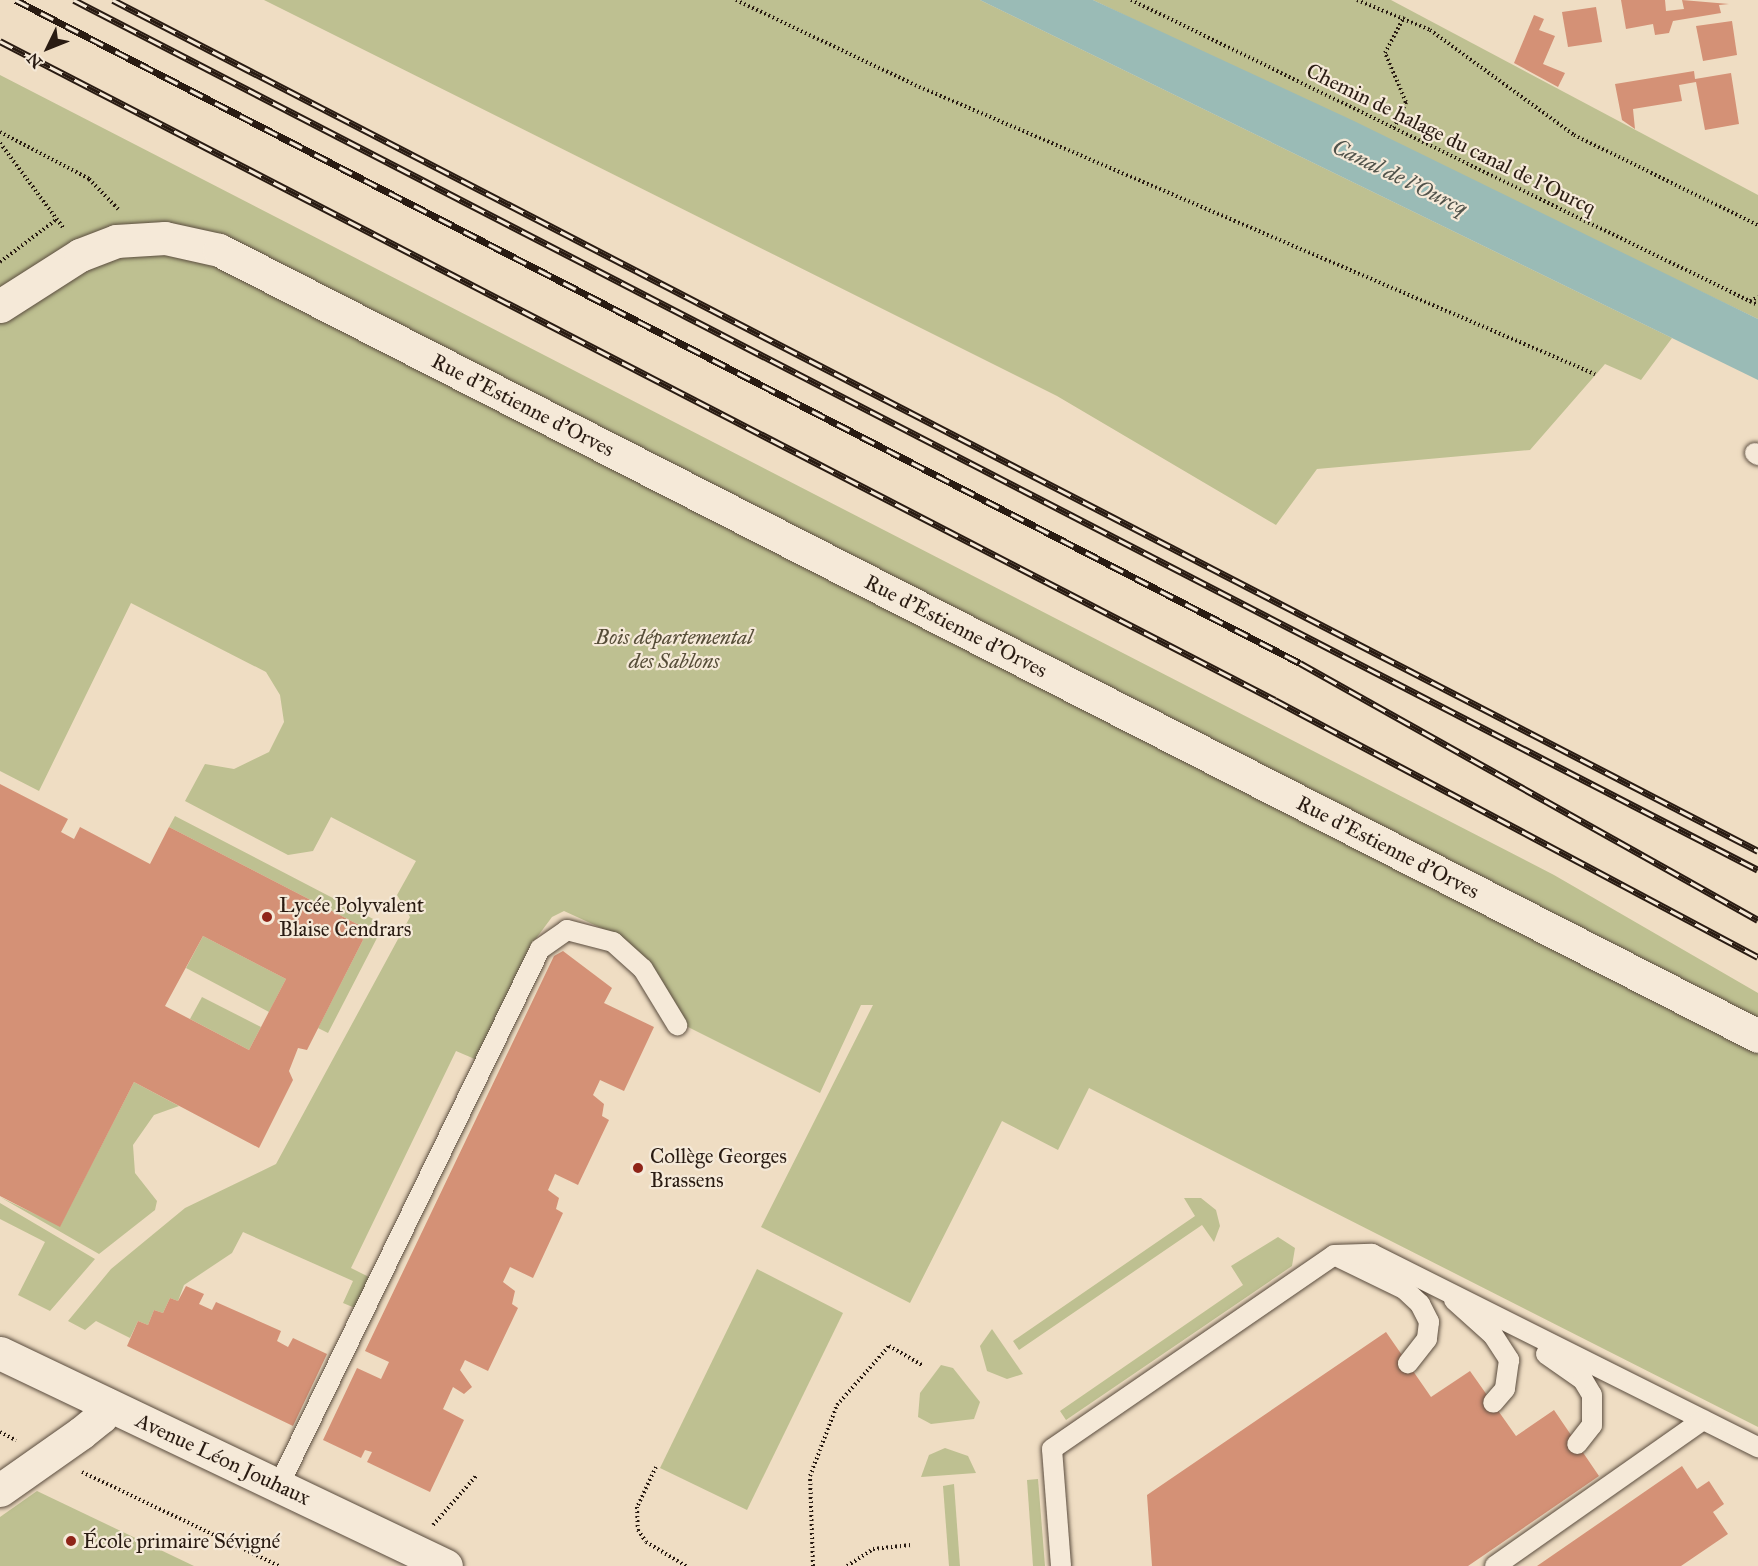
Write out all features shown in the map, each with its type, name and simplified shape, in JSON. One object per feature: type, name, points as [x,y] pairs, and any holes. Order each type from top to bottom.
[{"type":"street","points":[[0,306],[80,255],[147,237]]},
{"type":"street","name":"Rue d'Estienne d'Orves","points":[[147,237],[219,250],[1758,1036]]},
{"type":"street","name":"Avenue Léon Jouhaux","points":[[0,1353],[446,1566]]},
{"type":"street","points":[[0,1490],[101,1417],[106,1404]]},
{"type":"lane","points":[[279,1485],[540,949],[567,930],[613,942],[643,969],[677,1025]]},
{"type":"lane","points":[[1061,1566],[1052,1449],[1334,1255],[1372,1254],[1758,1447]]},
{"type":"lane","points":[[1334,1255],[1404,1289],[1420,1304],[1429,1322],[1427,1339],[1408,1363]]},
{"type":"lane","points":[[1446,1291],[1506,1352],[1510,1375],[1493,1403]]},
{"type":"lane","points":[[1530,1333],[1543,1352],[1583,1380],[1592,1395],[1592,1425],[1577,1444]]},
{"type":"lane","points":[[1495,1566],[1703,1420]]},
{"type":"path","points":[[736,0],[915,85],[1595,374]]},
{"type":"path","name":"Chemin de halage du canal de l'Ourcq","points":[[1131,0],[1758,305]]},
{"type":"path","points":[[1357,0],[1404,17],[1574,135],[1758,225]]},
{"type":"path","points":[[1394,128],[1406,102],[1385,53],[1404,17]]},
{"type":"path","points":[[0,132],[89,179],[147,237]]},
{"type":"path","points":[[0,143],[57,219],[80,255]]},
{"type":"path","points":[[0,262],[57,219]]},
{"type":"path","points":[[1749,301],[1758,297]]},
{"type":"path","points":[[813,1566],[810,1476],[837,1405],[889,1347],[923,1366]]},
{"type":"path","points":[[0,1432],[279,1566]]},
{"type":"path","points":[[656,1467],[637,1507],[638,1530],[646,1542],[686,1566]]},
{"type":"path","points":[[412,1549],[476,1476]]},
{"type":"path","points":[[847,1566],[873,1549],[911,1545]]},
{"type":"green space","points":[[264,0],[980,0],[1672,338],[1641,380],[1605,364],[1530,450],[1317,469],[1276,525],[1057,396]]},
{"type":"green space","points":[[1093,0],[1391,0],[1758,195],[1758,319]]},
{"type":"green space","name":"Bois départemental des Sablons","points":[[0,75],[1554,875],[1758,993],[1758,1427],[1089,1088],[1058,1150],[1002,1121],[910,1303],[761,1227],[873,1005],[861,1005],[820,1093],[688,1027],[623,938],[564,911],[552,917],[529,948],[477,1060],[456,1051],[351,1268],[373,1279],[355,1308],[343,1303],[353,1281],[243,1232],[232,1253],[184,1285],[178,1301],[170,1298],[163,1313],[154,1310],[148,1325],[138,1321],[130,1338],[96,1321],[85,1330],[68,1321],[111,1269],[185,1208],[276,1164],[410,917],[397,895],[416,861],[331,817],[313,851],[288,855],[185,801],[205,764],[234,769],[269,752],[284,722],[280,695],[266,672],[131,603],[39,791],[0,771]]},
{"type":"green space","points":[[175,816],[377,921],[377,938],[328,1033],[318,1028],[363,940],[359,925],[169,827]]},
{"type":"green space","points":[[203,936],[286,979],[269,1012],[186,968]]},
{"type":"green space","points":[[202,997],[261,1027],[249,1050],[190,1019]]},
{"type":"green space","points":[[134,1082],[179,1106],[154,1115],[133,1145],[135,1173],[157,1201],[155,1210],[99,1254],[0,1197],[60,1226]]},
{"type":"green space","points":[[1184,1198],[1201,1198],[1216,1210],[1220,1226],[1214,1242],[1202,1225],[1019,1350],[1013,1341],[1195,1216]]},
{"type":"green space","points":[[0,1203],[95,1259],[50,1311],[18,1295],[45,1242],[0,1219]]},
{"type":"green space","points":[[1278,1237],[1295,1248],[1292,1266],[1066,1420],[1060,1411],[1243,1285],[1231,1266]]},
{"type":"green space","points":[[757,1269],[843,1313],[747,1510],[660,1468]]},
{"type":"green space","points":[[992,1329],[1023,1374],[1007,1379],[987,1371],[980,1346]]},
{"type":"green space","points":[[941,1365],[953,1368],[980,1402],[974,1419],[931,1424],[918,1417],[920,1393]]},
{"type":"green space","points":[[945,1448],[968,1456],[976,1473],[921,1477],[929,1455]]},
{"type":"green space","points":[[1038,1479],[1045,1566],[1033,1566],[1027,1480]]},
{"type":"green space","points":[[954,1484],[960,1566],[949,1566],[943,1486]]},
{"type":"green space","name":"École primaire Sévigné","points":[[37,1491],[194,1566],[0,1566],[0,1517]]},
{"type":"water","name":"Canal de l'Ourcq","points":[[980,0],[1093,0],[1354,121],[1758,319],[1758,380]]},
{"type":"building","points":[[1621,0],[1665,0],[1666,11],[1684,9],[1682,0],[1729,4],[1719,5],[1721,13],[1673,21],[1669,33],[1655,35],[1653,24],[1626,29]]},
{"type":"building","points":[[1596,7],[1602,42],[1568,47],[1562,12]]},
{"type":"building","points":[[1534,15],[1544,19],[1539,30],[1555,36],[1543,64],[1565,73],[1558,87],[1514,63]]},
{"type":"building","points":[[1732,21],[1737,55],[1703,61],[1696,26]]},
{"type":"building","points":[[1694,71],[1695,79],[1731,73],[1739,124],[1705,130],[1696,82],[1679,85],[1682,101],[1633,109],[1635,129],[1622,120],[1615,84]]},
{"type":"building","points":[[0,784],[68,819],[61,832],[74,839],[80,827],[150,864],[169,827],[359,925],[363,940],[307,1050],[298,1048],[289,1071],[293,1080],[259,1148],[134,1082],[60,1227],[0,1196]],"holes":[[[203,936],[286,979],[249,1050],[165,1006]]]},
{"type":"building","points":[[563,951],[612,988],[604,1003],[654,1027],[624,1091],[600,1080],[593,1095],[604,1104],[602,1116],[609,1120],[578,1185],[555,1174],[548,1190],[559,1198],[556,1209],[563,1213],[533,1278],[510,1267],[503,1282],[515,1291],[512,1304],[518,1308],[488,1371],[465,1360],[460,1370],[472,1387],[464,1394],[453,1387],[443,1409],[464,1420],[430,1492],[367,1462],[372,1452],[365,1450],[361,1458],[323,1440],[357,1368],[381,1379],[389,1362],[365,1351],[554,956]]},
{"type":"building","points":[[186,1286],[204,1294],[199,1304],[212,1310],[216,1302],[281,1331],[277,1341],[288,1347],[293,1338],[327,1354],[293,1426],[127,1346],[138,1321],[148,1325],[154,1310],[163,1313],[170,1298],[178,1301]]},
{"type":"building","points":[[1386,1332],[1431,1397],[1470,1371],[1516,1436],[1554,1410],[1599,1476],[1468,1566],[1152,1566],[1147,1495]]},
{"type":"building","points":[[1682,1466],[1697,1489],[1709,1481],[1724,1504],[1713,1512],[1728,1534],[1681,1566],[1537,1566]]},
{"type":"railway","points":[[16,0],[1300,663],[1758,920]]},
{"type":"railway","points":[[74,0],[1758,870]]},
{"type":"railway","points":[[113,0],[1758,851]]},
{"type":"railway","points":[[0,41],[1275,700],[1758,957]]},
{"type":"place","name":"Lycée Polyvalent Blaise Cendrars","points":[[267,917]]},
{"type":"place","name":"Collège Georges Brassens","points":[[638,1168]]},
{"type":"place","name":"École primaire Sévigné","points":[[71,1541]]}]
